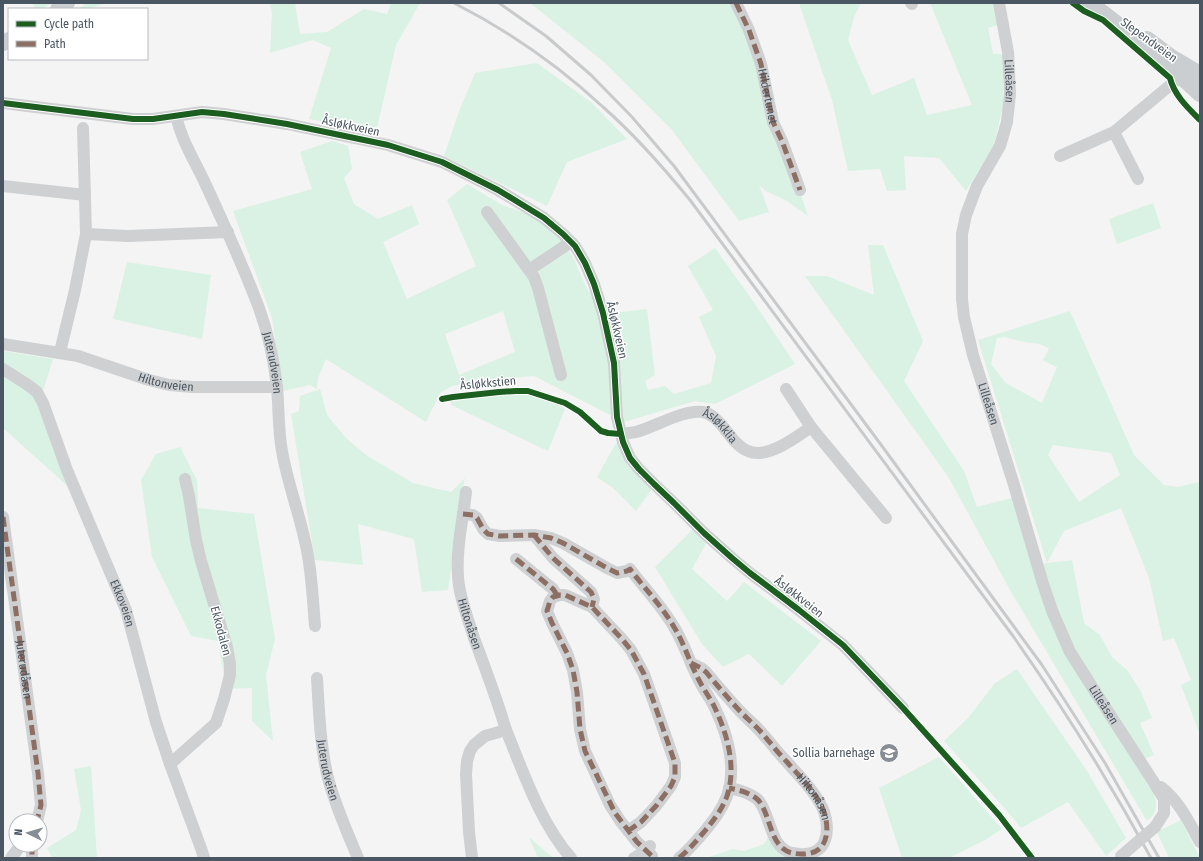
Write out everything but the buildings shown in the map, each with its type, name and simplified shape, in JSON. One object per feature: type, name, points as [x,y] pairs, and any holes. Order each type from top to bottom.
[{"type":"main road","name":"Slependveien","points":[[1090,3],[1128,33],[1157,61],[1180,77],[1200,94]]},
{"type":"main road","name":"Slependveien","points":[[1099,3],[1171,57],[1200,74]]},
{"type":"street","name":"Hildertunet","points":[[736,3],[749,30],[761,64],[773,122],[782,141],[800,190]]},
{"type":"street","name":"Lilleåsen","points":[[999,3],[1009,64],[1010,94],[1007,122],[1000,146],[977,186],[968,206],[966,215],[962,234],[962,299],[964,317],[973,355],[1014,485],[1043,584],[1060,632],[1088,682],[1164,799],[1164,813],[1155,827],[1119,857]]},
{"type":"street","points":[[1060,156],[1114,132],[1180,77]]},
{"type":"street","name":"Åsløkkveien","points":[[3,103],[132,119],[176,116],[202,112],[224,114],[287,124],[368,140],[442,162],[498,190],[544,218],[572,242],[585,263],[594,284],[603,313],[614,363],[617,417],[621,434],[630,458],[639,469],[704,534],[750,573],[843,645],[903,708]]},
{"type":"street","name":"Juterudveien","points":[[176,116],[179,131],[185,145],[228,232],[259,308],[267,333],[277,387],[282,449],[287,477],[308,555],[315,626]]},
{"type":"street","points":[[60,352],[75,290],[86,234],[83,128]]},
{"type":"street","points":[[1114,132],[1138,179]]},
{"type":"street","points":[[3,186],[85,195]]},
{"type":"street","points":[[487,212],[534,278],[561,375]]},
{"type":"street","points":[[86,234],[128,236],[228,232]]},
{"type":"street","points":[[529,270],[572,242]]},
{"type":"street","name":"Hiltonveien","points":[[3,344],[78,356],[149,380],[169,385],[199,387],[277,387]]},
{"type":"street","name":"Ekkoveien","points":[[3,369],[37,392],[43,403],[67,470],[126,610],[156,722],[204,858]]},
{"type":"street","points":[[786,389],[811,427],[886,518]]},
{"type":"street","name":"Åsløkklia","points":[[621,434],[636,432],[694,412],[701,412],[710,414],[741,447],[750,452],[761,453],[784,444],[811,427]]},
{"type":"street","name":"Ekkodalen","points":[[170,764],[216,724],[230,675],[228,652],[201,561],[185,479]]},
{"type":"street","name":"Hiltonåsen","points":[[466,492],[458,562],[459,585],[465,611],[506,730],[544,819],[559,843],[572,858]]},
{"type":"street","name":"Hiltonåsen","points":[[464,514],[473,515],[488,534],[500,536],[544,536],[556,539],[617,573],[630,569],[674,626],[700,682],[714,705],[724,728],[730,759],[731,778],[727,796],[712,822],[679,858]]},
{"type":"street","name":"Juterudåsen","points":[[3,517],[38,773],[41,805],[39,813]]},
{"type":"street","points":[[534,535],[553,558],[591,592],[594,599],[592,607]]},
{"type":"street","points":[[516,559],[553,589],[557,595]]},
{"type":"street","points":[[628,831],[641,822],[656,806],[671,786],[675,778],[675,763],[639,662],[622,639],[592,607],[565,595],[557,595],[553,597],[547,611],[567,653],[573,670],[577,692],[580,729],[586,751],[610,805],[618,818],[628,831],[637,842],[652,853]]},
{"type":"street","name":"Hiltonåsen","points":[[692,663],[706,672],[734,705],[762,733],[816,797],[824,812],[827,828],[823,845],[811,854],[790,853],[784,850],[778,843],[759,801],[741,790],[729,788]]},
{"type":"street","name":"Juterudveien","points":[[317,678],[321,731],[328,777],[335,800],[358,858]]},
{"type":"street","points":[[472,858],[466,774],[467,761],[474,744],[485,736],[506,730]]},
{"type":"street","name":"Lilleåsen","points":[[1153,781],[1169,793],[1179,806],[1200,842]]},
{"type":"street","points":[[634,858],[642,853],[652,853]]},
{"type":"green space","points":[[32,3],[52,4],[42,8],[35,8]]},
{"type":"green space","points":[[87,3],[108,3],[90,8],[80,8]]},
{"type":"green space","points":[[270,3],[295,3],[300,34],[327,32],[364,9],[387,14],[391,3],[420,3],[396,45],[376,132],[309,119],[331,48],[313,40],[270,53],[272,14]]},
{"type":"green space","points":[[530,3],[736,3],[808,216],[787,201],[766,191],[759,185],[769,212],[739,221],[672,130],[604,62]]},
{"type":"green space","points":[[799,3],[861,3],[854,17],[848,40],[872,95],[914,78],[927,115],[972,105],[930,3],[995,3],[998,25],[988,28],[993,54],[1003,54],[1003,106],[994,145],[966,191],[939,158],[904,156],[906,190],[887,191],[880,169],[848,171],[832,100]]},
{"type":"green space","points":[[537,63],[592,103],[627,139],[567,162],[547,206],[444,156],[458,114],[475,73]]},
{"type":"green space","points":[[332,141],[348,146],[352,169],[344,178],[354,204],[378,219],[412,205],[419,224],[383,242],[407,299],[476,266],[447,200],[467,184],[502,205],[528,214],[552,231],[565,244],[574,259],[586,287],[603,314],[647,309],[655,375],[645,381],[648,390],[665,386],[674,394],[711,383],[716,356],[699,317],[713,310],[688,266],[715,248],[795,364],[715,404],[695,401],[624,422],[534,376],[472,382],[452,386],[440,393],[426,422],[326,359],[318,378],[317,389],[310,385],[283,391],[272,318],[233,211],[312,189],[300,152]],"holes":[[[503,311],[515,352],[459,375],[445,334]]]},
{"type":"green space","points":[[1153,203],[1161,228],[1117,244],[1109,219]]},
{"type":"green space","points":[[868,245],[883,245],[923,341],[904,381],[964,471],[977,507],[1012,498],[1035,567],[1047,563],[1072,560],[1084,623],[1100,635],[1112,657],[1127,670],[1140,690],[1152,718],[1140,723],[1154,755],[1135,762],[1147,779],[1155,798],[1156,805],[1154,812],[1147,821],[1010,590],[949,478],[805,276],[827,276],[874,295]]},
{"type":"green space","points":[[127,262],[211,275],[202,339],[113,319]]},
{"type":"green space","points":[[1070,311],[1134,455],[1164,485],[1178,487],[1198,482],[1200,487],[1200,735],[1181,685],[1191,680],[1174,638],[1163,641],[1149,578],[1121,508],[1064,531],[1047,563],[978,340]],"holes":[[[1005,337],[1039,344],[1049,348],[1042,360],[1057,367],[1042,403],[1006,383],[991,364],[997,338]],[[1053,445],[1111,453],[1120,475],[1079,502],[1048,455]]]},
{"type":"green space","points":[[3,351],[53,359],[38,407],[73,491],[3,428]]},
{"type":"green space","points":[[320,389],[327,415],[347,439],[366,455],[413,483],[451,492],[464,479],[465,476],[448,590],[422,592],[414,539],[358,524],[363,565],[315,560],[291,414],[299,411],[300,396]]},
{"type":"green space","points":[[518,390],[541,395],[565,409],[548,451],[451,405],[451,399],[477,394]]},
{"type":"green space","points":[[616,443],[652,489],[636,511],[613,488],[597,477]]},
{"type":"green space","points":[[180,447],[197,480],[198,508],[254,514],[275,639],[266,675],[273,741],[252,721],[252,688],[226,689],[218,641],[191,636],[152,557],[141,480],[156,454]]},
{"type":"green space","points":[[693,529],[707,542],[692,569],[727,601],[744,582],[821,641],[782,686],[749,654],[723,667],[702,644],[655,567]]},
{"type":"green space","points":[[1017,669],[1087,771],[1126,838],[1106,856],[1068,802],[1021,828],[944,741],[969,717],[994,684]]},
{"type":"green space","points":[[939,757],[1002,829],[985,840],[949,858],[902,858],[879,788]]},
{"type":"green space","points":[[91,766],[97,858],[52,858],[48,850],[48,847],[76,830],[81,810],[74,769]]},
{"type":"green space","points":[[1181,820],[1200,858],[1169,858],[1157,832]]},
{"type":"green space","points":[[769,835],[787,858],[706,858],[733,849],[744,851],[764,844]]},
{"type":"green space","points":[[529,837],[553,858],[538,858]]},
{"type":"railway","points":[[454,3],[513,37],[551,64],[586,92],[637,140],[659,163],[690,200],[1013,636],[1085,745],[1151,858]]},
{"type":"railway","points":[[499,3],[546,36],[591,75],[632,117],[674,166],[1042,665],[1105,763],[1159,858]]},
{"type":"marked path","points":[[736,3],[749,30],[761,64],[773,122],[782,141],[800,190]]},
{"type":"marked path","points":[[463,514],[473,515],[477,518],[483,529],[488,534],[500,536],[534,535],[551,538],[563,543],[617,573],[630,569],[669,619],[678,634],[696,675],[719,716],[731,762],[730,785],[723,806],[704,832],[679,858]]},
{"type":"marked path","points":[[3,517],[38,773],[41,805],[39,813]]},
{"type":"marked path","points":[[534,535],[553,558],[591,592],[594,599],[592,607]]},
{"type":"marked path","points":[[516,559],[553,589],[557,595]]},
{"type":"marked path","points":[[628,831],[641,822],[656,806],[671,786],[675,777],[675,763],[644,674],[631,650],[592,607],[565,595],[553,597],[547,611],[567,653],[573,670],[577,692],[580,729],[585,751],[615,813],[637,842],[654,858]]},
{"type":"marked path","points":[[691,663],[706,672],[806,783],[818,799],[823,809],[827,826],[826,836],[822,846],[816,851],[808,854],[796,854],[785,850],[779,845],[775,838],[763,807],[759,801],[749,794],[729,788]]},
{"type":"marked path","points":[[32,853],[32,858]]},
{"type":"cycle path","points":[[1073,3],[1084,11],[1103,20],[1170,78],[1178,96],[1200,120]]},
{"type":"cycle path","points":[[3,103],[133,119],[153,119],[202,112],[224,114],[287,124],[388,145],[442,162],[498,190],[544,218],[575,246],[585,263],[594,284],[603,313],[614,363],[617,417],[623,442],[630,458],[654,484],[732,558],[843,645],[903,708],[999,815],[1032,858]]},
{"type":"cycle path","name":"Åsløkkstien","points":[[442,399],[499,392],[528,391],[565,403],[580,412],[601,431],[621,434]]},
{"type":"place","name":"Sollia barnehage","points":[[889,753]]}]
